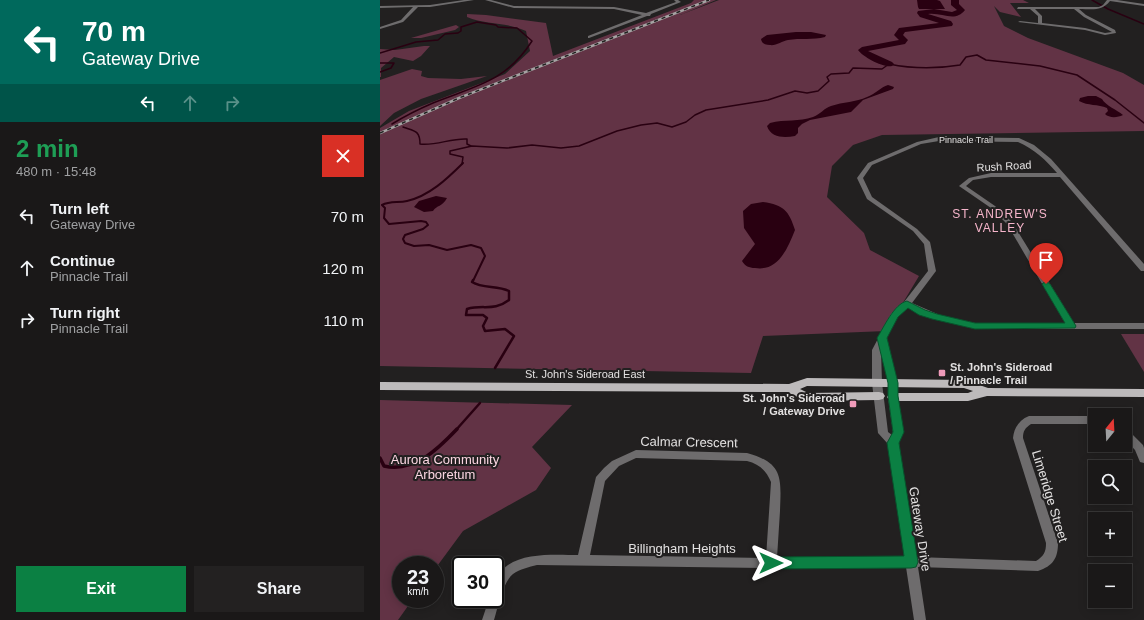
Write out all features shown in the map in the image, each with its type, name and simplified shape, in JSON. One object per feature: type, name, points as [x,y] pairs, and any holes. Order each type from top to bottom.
[{"type":"main road","name":"St. John's Sideroad East","points":[[380,386],[789,388],[807,382],[965,384],[987,392]]},
{"type":"main road","name":"St. John's Sideroad East","points":[[789,388],[806,397],[879,396]]},
{"type":"main road","name":"St. John's Sideroad East","points":[[893,396],[968,397],[987,392],[1144,393]]},
{"type":"street","points":[[380,7],[418,6],[472,0]]},
{"type":"street","points":[[487,0],[506,5],[523,7],[614,8],[649,14]]},
{"type":"street","points":[[589,37],[679,2],[676,0]]},
{"type":"street","points":[[1018,8],[1099,8],[1104,6],[1110,0],[1144,5]]},
{"type":"street","points":[[380,28],[402,21],[418,6]]},
{"type":"street","points":[[1031,8],[1040,16],[1040,24]]},
{"type":"street","points":[[1020,22],[1085,29],[1105,34],[1114,33],[1114,31],[1085,16],[1075,8]]},
{"type":"street","name":"Pinnacle Trail","points":[[877,383],[876,350],[894,316],[907,304],[932,271],[927,244],[915,230],[869,198],[860,178],[870,164],[919,143],[939,139],[1018,140],[1032,146],[1049,160],[1144,268]]},
{"type":"street","name":"Rush Road","points":[[1062,175],[991,175],[971,179],[962,186],[993,207],[1010,223],[1071,326]]},
{"type":"street","points":[[907,304],[922,312],[941,319],[975,326],[1144,326]]},
{"type":"street","points":[[882,338],[893,383],[893,396]]},
{"type":"street","name":"Gateway Drive","points":[[877,383],[884,433],[893,443]]},
{"type":"street","name":"Gateway Drive","points":[[893,396],[898,432],[893,443],[920,620]]},
{"type":"street","name":"Limeridge Street","points":[[911,562],[1038,566],[1046,560],[1052,553],[1052,543],[1018,438],[1018,430],[1021,425],[1029,420],[1088,420]]},
{"type":"street","points":[[1132,440],[1139,448],[1144,459]]},
{"type":"street","name":"Calmar Crescent","points":[[583,562],[600,480],[606,470],[620,459],[636,454],[747,457],[761,461],[772,471],[776,482],[771,563]]},
{"type":"street","name":"Billingham Heights","points":[[488,620],[498,590],[506,574],[520,565],[537,560],[583,562],[911,562]]},
{"type":"green space","points":[[694,0],[716,0],[680,15],[719,0],[1023,0],[1029,3],[1010,3],[1021,17],[1000,12],[994,6],[1004,26],[1028,38],[1123,73],[1144,85],[1144,131],[882,135],[853,145],[832,166],[827,197],[864,233],[870,250],[919,276],[886,331],[763,336],[751,373],[380,366],[380,128],[409,111],[505,74],[530,51],[526,31],[511,26],[474,20],[467,17],[467,14],[546,23],[553,56],[691,3]]},
{"type":"green space","points":[[456,25],[459,27],[455,30],[421,38],[411,38]]},
{"type":"green space","points":[[430,46],[421,56],[413,61],[394,57],[381,68],[380,77],[380,49],[395,50]]},
{"type":"green space","points":[[412,69],[422,71],[421,76],[428,78],[461,79],[487,76],[421,99],[394,113],[380,126],[380,80]]},
{"type":"green space","points":[[1121,334],[1144,334],[1144,372]]},
{"type":"green space","name":"Aurora Community Arboretum","points":[[380,400],[572,405],[532,447],[551,468],[536,490],[463,531],[444,557],[392,556],[392,608],[407,608],[398,620],[380,620]]},
{"type":"shaded area","points":[[917,0],[937,0],[940,1],[945,9],[919,9]]},
{"type":"shaded area","points":[[811,32],[826,35],[825,37],[820,38],[788,40],[772,45],[764,44],[761,39],[767,35]]},
{"type":"shaded area","points":[[888,85],[894,87],[893,89],[863,100],[851,112],[810,120],[802,124],[798,128],[798,133],[795,136],[782,137],[775,135],[767,126],[770,123],[813,117],[829,107],[863,99]]},
{"type":"shaded area","points":[[1096,96],[1102,99],[1123,115],[1111,117],[1105,114],[1108,111],[1107,108],[1086,104],[1079,101],[1080,98]]},
{"type":"shaded area","points":[[436,196],[447,198],[433,211],[424,212],[414,207],[419,201]]},
{"type":"shaded area","points":[[763,202],[776,205],[785,210],[795,230],[785,251],[776,262],[763,268],[751,268],[742,261],[755,244],[744,228],[743,211],[751,204]]},
{"type":"waterway","points":[[889,64],[865,54],[862,50],[902,42],[904,40],[898,35],[902,30],[949,24],[921,13],[934,11],[953,15],[961,10],[955,5],[955,0]]},
{"type":"waterway","points":[[1092,0],[1108,9],[1144,24]]},
{"type":"waterway","points":[[380,53],[416,42],[438,40],[445,34],[458,33],[461,31],[461,27],[477,22],[496,25],[498,27],[517,28],[532,41],[522,55],[500,74],[476,87],[433,103],[407,115],[392,124]]},
{"type":"waterway","points":[[462,164],[463,157],[450,154],[450,151],[472,146],[507,148],[532,145],[561,148],[579,146],[617,131],[641,125],[657,123],[672,127],[686,122],[695,115],[706,110],[768,100],[795,91],[807,93],[818,91],[829,81],[827,77],[831,74],[849,73],[853,68],[882,69],[889,64],[916,68],[933,68],[960,65],[966,57],[977,55],[986,60],[1040,66],[1077,75],[1115,100],[1144,123]]},
{"type":"waterway","points":[[380,63],[394,63],[391,68],[380,72]]},
{"type":"waterway","points":[[403,127],[416,132],[419,136],[420,144],[432,144],[467,139],[467,144],[471,146]]},
{"type":"waterway","points":[[462,164],[444,181],[423,195],[407,201],[382,205],[385,208],[384,218],[389,224],[421,221],[426,222],[428,225],[423,229],[405,235],[403,239],[405,243],[414,246],[429,245],[447,250],[471,245],[481,248],[485,256],[473,281]]},
{"type":"waterway","points":[[473,280],[472,282],[476,284],[509,291],[509,300],[503,304],[493,307],[467,309],[466,315],[483,315],[487,318],[483,326],[485,331],[505,329],[514,336],[495,368]]},
{"type":"waterway","points":[[456,430],[480,403]]},
{"type":"waterway","points":[[380,458],[384,466],[395,467],[415,463],[425,458],[456,430]]},
{"type":"railway","points":[[380,133],[459,98],[709,0]]},
{"type":"place","name":"St. John's Sideroad / Pinnacle Trail","points":[[942,373]]},
{"type":"place","name":"St. John's Sideroad / Gateway Drive","points":[[853,404]]},
{"type":"district","name":"ST. ANDREW'S VALLEY","points":[[1000,221]]},
{"type":"route","points":[[771,563],[911,562],[893,443],[898,432],[893,396],[893,383],[882,338],[894,316],[907,304],[935,317],[975,326],[1071,326],[1046,284]]}]
